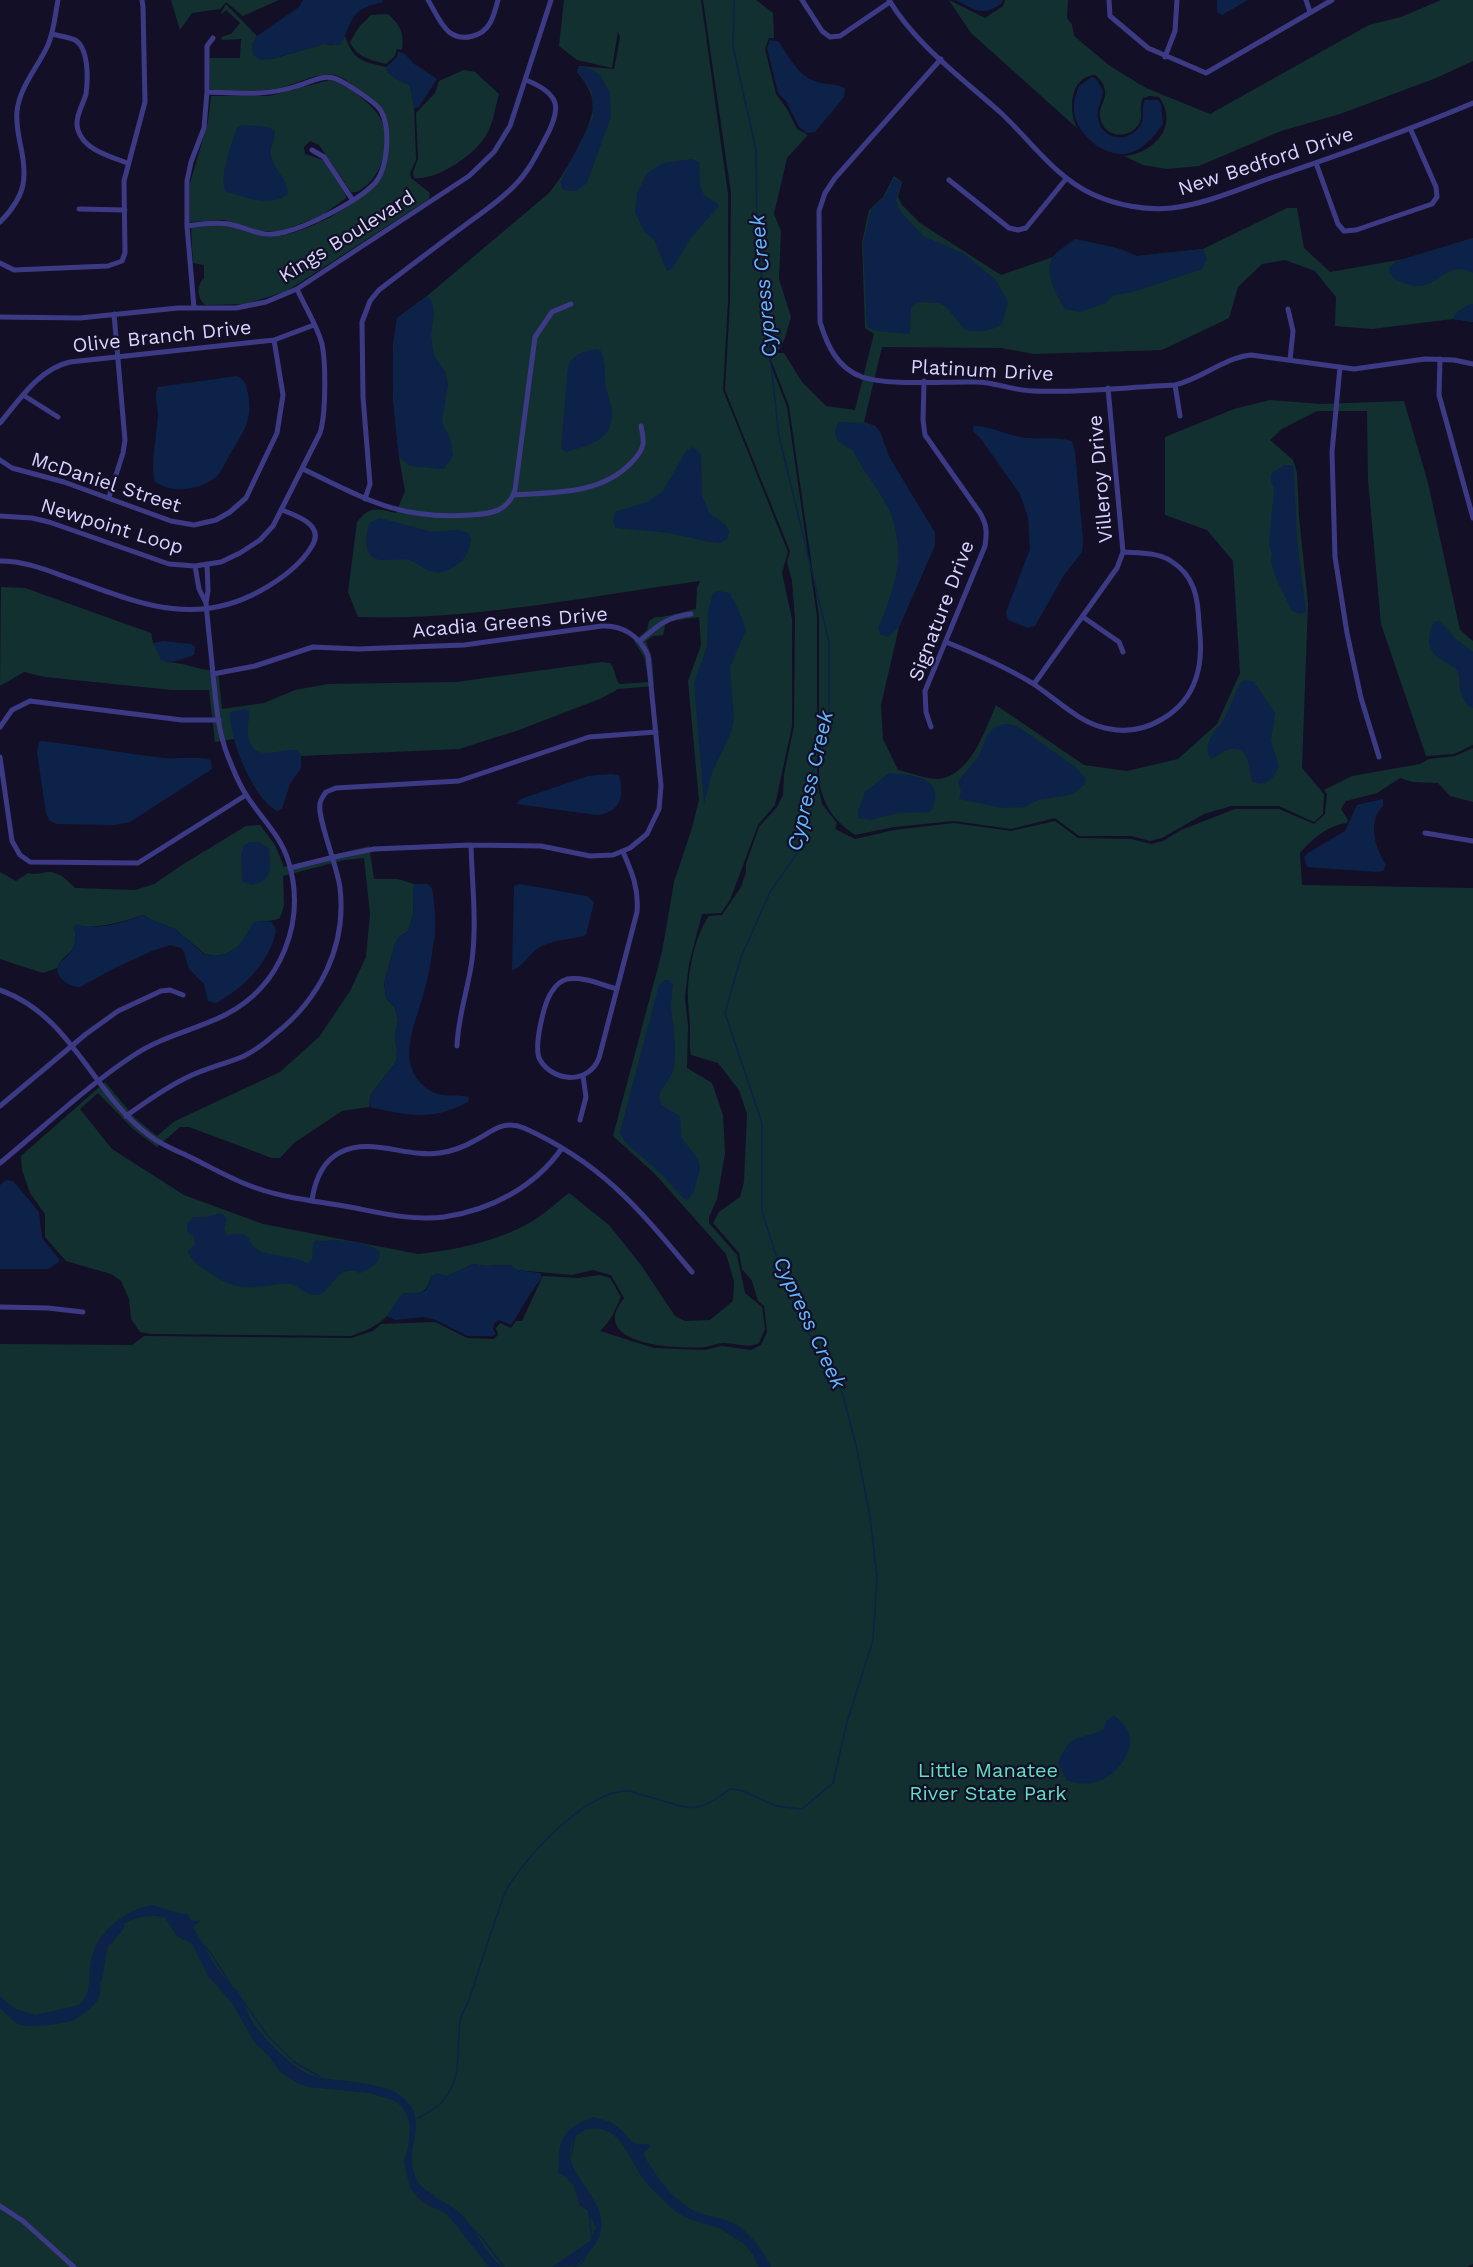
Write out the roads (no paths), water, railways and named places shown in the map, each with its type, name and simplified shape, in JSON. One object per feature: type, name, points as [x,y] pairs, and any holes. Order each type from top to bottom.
[{"type":"street","points":[[0,222],[14,208],[24,186],[24,158],[17,127],[17,111],[31,72],[47,47],[52,34],[58,0]]},
{"type":"street","points":[[0,263],[14,270],[108,266],[123,261],[125,253],[124,181],[145,102],[142,0]]},
{"type":"street","points":[[428,0],[448,30],[457,37],[480,34],[490,24],[498,0]]},
{"type":"street","name":"Kings Boulevard","points":[[0,317],[80,318],[194,308],[236,308],[279,298],[297,289],[469,176],[494,153],[510,126],[551,0]]},
{"type":"street","points":[[802,0],[822,31],[830,37],[840,36],[890,1]]},
{"type":"street","points":[[1108,0],[1110,16],[1114,21],[1148,48],[1206,73],[1332,0]]},
{"type":"street","points":[[1165,57],[1175,31],[1177,0]]},
{"type":"street","points":[[1306,0],[1310,12]]},
{"type":"street","name":"New Bedford Drive","points":[[890,1],[912,32],[1019,130],[1043,158],[1066,179],[1092,194],[1117,203],[1148,208],[1172,208],[1205,201],[1316,163],[1473,103]]},
{"type":"street","points":[[52,34],[76,41],[83,51],[86,65],[86,93],[77,119],[77,129],[84,141],[99,152],[127,163]]},
{"type":"street","points":[[194,308],[187,226],[187,181],[191,162],[204,128],[207,46],[213,38]]},
{"type":"street","name":"Platinum Drive","points":[[941,59],[835,178],[825,193],[819,210],[820,322],[824,338],[835,358],[847,369],[863,377],[887,381],[986,382],[1036,392],[1175,385],[1190,381],[1240,357],[1254,355],[1359,368],[1414,360],[1440,359],[1473,364]]},
{"type":"street","points":[[187,226],[226,224],[268,236],[286,232],[316,220],[352,199],[374,184],[385,166],[386,129],[381,110],[340,80],[330,77],[279,92],[207,92]]},
{"type":"street","points":[[365,499],[370,484],[362,360],[362,322],[366,309],[379,290],[505,195],[530,166],[554,124],[557,111],[555,101],[548,92],[526,80]]},
{"type":"street","points":[[1316,163],[1338,224],[1344,231],[1356,230],[1432,204],[1437,197],[1436,187],[1410,128]]},
{"type":"street","points":[[312,150],[324,157],[352,199]]},
{"type":"street","points":[[949,180],[1009,228],[1018,230],[1026,228],[1066,179]]},
{"type":"street","points":[[79,209],[125,210]]},
{"type":"street","name":"Newpoint Loop","points":[[0,516],[32,518],[49,522],[155,561],[182,566],[221,562],[260,540],[273,526],[303,469],[320,433],[323,417],[321,344],[297,289]]},
{"type":"street","points":[[303,469],[379,505],[408,513],[447,516],[492,513],[505,506],[513,495],[535,338],[552,312],[571,304]]},
{"type":"street","points":[[1288,309],[1293,331],[1290,360]]},
{"type":"street","points":[[109,498],[125,440],[114,314]]},
{"type":"street","name":"Olive Branch Drive","points":[[0,423],[45,372],[56,365],[274,340],[314,325]]},
{"type":"street","name":"McDaniel Street","points":[[0,460],[12,468],[64,482],[171,521],[187,524],[210,522],[225,516],[237,507],[250,491],[275,440],[280,421],[283,390],[274,340]]},
{"type":"street","points":[[1440,359],[1438,395],[1473,518]]},
{"type":"street","points":[[1340,367],[1332,452],[1335,557],[1347,633],[1361,698],[1380,757]]},
{"type":"street","name":"Signature Drive","points":[[924,381],[925,435],[980,513],[986,524],[987,533],[985,546],[925,691],[926,712],[931,727]]},
{"type":"street","points":[[1175,385],[1180,416]]},
{"type":"street","name":"Villeroy Drive","points":[[1034,684],[1117,568],[1123,552],[1108,388]]},
{"type":"street","points":[[23,395],[57,417]]},
{"type":"street","points":[[513,495],[582,489],[606,481],[624,469],[642,449],[641,426]]},
{"type":"street","points":[[0,561],[33,565],[156,608],[179,610],[234,602],[264,589],[290,571],[310,549],[315,538],[312,525],[282,510]]},
{"type":"street","points":[[946,642],[996,662],[1034,684],[1081,719],[1109,729],[1132,730],[1152,725],[1175,711],[1187,697],[1196,681],[1200,662],[1198,597],[1193,582],[1170,560],[1154,554],[1123,552]]},
{"type":"street","points":[[0,1163],[100,1081],[148,1046],[233,1010],[263,985],[282,957],[291,933],[295,906],[290,868],[279,840],[246,795],[222,740],[216,705],[206,606],[207,564]]},
{"type":"street","points":[[195,566],[199,589],[206,606]]},
{"type":"street","points":[[290,868],[374,849],[471,845],[541,846],[596,857],[623,852],[636,844],[647,834],[659,809],[661,786],[650,660],[640,640],[664,621],[691,614]]},
{"type":"street","points":[[1083,617],[1119,642],[1123,652]]},
{"type":"street","name":"Acadia Greens Drive","points":[[213,674],[255,666],[313,647],[358,649],[464,645],[607,625],[625,630],[640,640]]},
{"type":"street","points":[[0,727],[12,710],[30,702],[182,720],[219,720]]},
{"type":"street","points":[[126,1116],[188,1076],[245,1056],[289,1023],[324,977],[335,952],[340,928],[340,889],[334,857],[320,815],[320,803],[326,792],[336,789],[459,781],[589,737],[656,732]]},
{"type":"street","points":[[0,757],[12,841],[20,855],[30,862],[138,862],[246,795]]},
{"type":"street","points":[[1425,834],[1473,841]]},
{"type":"street","points":[[457,1046],[458,1022],[472,960],[474,933],[471,845]]},
{"type":"street","points":[[617,989],[573,979],[560,983],[550,995],[537,1047],[539,1058],[547,1068],[563,1076],[574,1078],[583,1076],[598,1061],[617,989],[637,912],[638,899],[634,878],[623,852]]},
{"type":"street","points":[[0,990],[20,997],[44,1013],[126,1116],[151,1137],[248,1185],[276,1194],[399,1217],[436,1218],[492,1204],[523,1187],[546,1167],[562,1148]]},
{"type":"street","points":[[0,1106],[109,1017],[147,996],[166,990],[183,995]]},
{"type":"street","points":[[580,1120],[586,1093],[583,1076]]},
{"type":"street","points":[[312,1200],[315,1181],[327,1162],[340,1152],[357,1146],[369,1146],[411,1154],[440,1153],[461,1148],[498,1127],[510,1124],[524,1128],[562,1148],[603,1175],[623,1193],[692,1272]]},
{"type":"street","points":[[0,1307],[48,1308],[82,1312]]},
{"type":"street","points":[[0,2206],[23,2221],[74,2267]]},
{"type":"water","points":[[303,0],[382,0],[383,2],[371,5],[354,16],[340,45],[324,44],[272,59],[260,60],[253,55],[252,45],[257,36],[299,7]]},
{"type":"water","points":[[956,0],[1003,0],[994,8],[978,11]]},
{"type":"water","points":[[1217,0],[1248,0],[1222,15],[1217,12]]},
{"type":"water","points":[[770,40],[778,41],[797,68],[807,77],[816,82],[845,88],[844,97],[815,132],[807,133],[799,127],[786,101],[778,93],[767,48]]},
{"type":"water","points":[[398,51],[437,79],[419,107],[414,108],[410,85],[388,73],[386,67],[397,57]]},
{"type":"water","points":[[579,67],[587,67],[600,75],[610,93],[611,117],[587,183],[576,191],[563,190],[560,182],[593,117],[592,92],[578,72]]},
{"type":"water","points":[[1092,77],[1097,80],[1103,91],[1098,112],[1100,126],[1110,135],[1122,137],[1135,132],[1142,123],[1145,100],[1158,100],[1161,104],[1163,124],[1139,149],[1120,154],[1102,149],[1094,144],[1081,129],[1074,113],[1075,99],[1079,86]]},
{"type":"water","points":[[243,125],[268,127],[275,131],[271,155],[286,184],[288,194],[266,201],[226,192],[223,180],[226,163],[237,127]]},
{"type":"water","points":[[692,159],[699,162],[704,194],[719,206],[690,239],[673,268],[667,271],[654,240],[645,232],[635,213],[637,193],[647,173],[663,163]]},
{"type":"water","points":[[894,178],[901,182],[896,201],[900,211],[923,236],[963,253],[996,280],[1008,302],[1002,324],[985,331],[965,330],[947,308],[939,303],[918,302],[911,308],[910,334],[877,331],[867,327],[863,244],[871,209],[885,196]]},
{"type":"water","points":[[1473,238],[1473,273],[1461,269],[1452,270],[1428,284],[1413,286],[1398,280],[1389,272],[1395,262]]},
{"type":"water","points":[[1075,239],[1120,249],[1137,256],[1203,249],[1207,259],[1202,269],[1133,292],[1114,295],[1106,303],[1080,312],[1065,309],[1050,278],[1052,258]]},
{"type":"water","points":[[427,296],[432,301],[434,314],[431,335],[434,355],[446,373],[448,385],[442,422],[451,441],[453,455],[444,469],[410,466],[399,457],[395,422],[393,353],[397,318]]},
{"type":"water","points":[[1473,304],[1473,322],[1453,319],[1457,312]]},
{"type":"water","points":[[595,349],[600,350],[603,358],[612,420],[605,435],[599,440],[566,452],[561,449],[568,366],[576,356]]},
{"type":"water","points":[[237,376],[244,381],[247,388],[248,419],[218,475],[202,485],[186,489],[170,488],[155,482],[153,459],[158,415],[156,397],[158,387]]},
{"type":"water","points":[[839,422],[875,426],[880,432],[889,457],[935,533],[935,545],[899,627],[888,637],[880,634],[878,628],[891,595],[897,567],[898,547],[894,525],[883,499],[853,450],[837,439],[835,432]]},
{"type":"water","points":[[974,426],[986,427],[1020,437],[1072,441],[1083,540],[1082,552],[1064,575],[1035,626],[1028,628],[1008,620],[1006,612],[1030,549],[1028,517],[1020,494],[973,431]]},
{"type":"water","points":[[693,447],[701,454],[702,496],[710,514],[725,524],[729,531],[728,538],[720,543],[669,533],[616,528],[613,521],[615,512],[647,502],[663,491],[686,451]]},
{"type":"water","points":[[1284,465],[1292,465],[1294,469],[1297,538],[1306,612],[1300,614],[1292,611],[1278,582],[1272,567],[1269,545],[1274,488],[1271,474]]},
{"type":"water","points":[[380,518],[432,532],[457,530],[467,532],[471,539],[469,551],[458,564],[444,572],[428,570],[409,560],[375,558],[368,551],[367,534],[369,523]]},
{"type":"water","points":[[718,591],[730,593],[746,630],[730,667],[734,717],[732,730],[712,773],[704,804],[694,682],[707,646],[708,611],[713,593]]},
{"type":"water","points":[[1440,621],[1455,638],[1473,652],[1473,708],[1468,706],[1462,696],[1457,670],[1439,658],[1430,645],[1431,628],[1434,622]]},
{"type":"water","points":[[163,641],[191,644],[195,647],[194,655],[174,661],[161,660],[153,643]]},
{"type":"water","points":[[1246,680],[1254,682],[1275,713],[1271,741],[1279,766],[1272,778],[1265,783],[1252,781],[1246,757],[1239,750],[1227,750],[1210,759],[1208,752],[1209,741],[1225,717],[1241,682]]},
{"type":"water","points":[[245,709],[249,711],[248,735],[256,750],[268,753],[297,750],[301,756],[301,768],[290,783],[282,808],[277,811],[259,793],[238,753],[230,713]]},
{"type":"water","points":[[1006,724],[1017,726],[1074,766],[1086,778],[1085,784],[1073,794],[1038,800],[1025,807],[1002,808],[959,799],[961,791],[958,782],[977,758],[991,731]]},
{"type":"water","points":[[39,742],[164,758],[206,759],[211,760],[212,769],[130,822],[115,825],[56,824],[49,820],[46,813],[37,752]]},
{"type":"water","points":[[889,773],[909,775],[929,782],[935,796],[930,812],[898,813],[870,820],[859,818],[858,811],[865,792]]},
{"type":"water","points":[[619,775],[621,796],[616,807],[605,814],[597,815],[516,804],[521,799],[588,776]]},
{"type":"water","points":[[1383,799],[1383,806],[1375,819],[1374,835],[1386,865],[1383,871],[1307,867],[1304,857],[1345,831],[1357,805]]},
{"type":"water","points":[[258,842],[269,848],[270,861],[268,876],[252,885],[242,881],[241,855],[244,845]]},
{"type":"water","points":[[414,884],[427,884],[432,888],[435,925],[428,976],[410,1042],[411,1066],[416,1077],[431,1091],[442,1095],[469,1097],[468,1102],[455,1108],[419,1115],[369,1107],[371,1094],[396,1062],[395,1036],[398,1020],[395,1008],[386,998],[384,983],[395,944],[399,937],[408,931],[413,915]]},
{"type":"water","points":[[520,884],[587,896],[594,902],[586,935],[544,945],[512,970],[514,886]]},
{"type":"water","points":[[143,915],[175,929],[204,954],[215,956],[226,954],[239,946],[254,922],[272,922],[276,930],[268,953],[254,973],[236,990],[216,1003],[208,1001],[204,984],[189,969],[181,948],[170,945],[115,968],[80,987],[67,983],[60,977],[58,965],[73,948],[76,924],[101,926]]},
{"type":"water","points":[[664,980],[669,980],[673,984],[671,1008],[675,1056],[673,1071],[661,1091],[660,1099],[661,1105],[680,1116],[681,1137],[698,1159],[700,1168],[694,1192],[688,1200],[683,1198],[661,1174],[624,1141],[620,1132],[659,985]]},
{"type":"water","points":[[6,1180],[13,1181],[39,1212],[42,1238],[59,1259],[59,1262],[48,1269],[0,1269],[0,1185]]},
{"type":"water","points":[[221,1213],[227,1218],[224,1230],[228,1235],[246,1236],[253,1246],[262,1252],[307,1263],[312,1260],[313,1244],[316,1240],[336,1240],[371,1246],[380,1252],[379,1256],[371,1268],[360,1273],[345,1272],[321,1294],[308,1294],[290,1284],[235,1286],[222,1281],[201,1267],[188,1251],[195,1244],[194,1237],[187,1232],[187,1223],[194,1217],[207,1217]]},
{"type":"water","points":[[473,1264],[510,1265],[517,1270],[540,1273],[542,1278],[511,1325],[499,1320],[494,1324],[493,1329],[496,1334],[493,1336],[468,1336],[436,1320],[423,1317],[395,1320],[387,1316],[401,1295],[423,1292],[431,1276],[437,1273],[447,1276]]},
{"type":"water","points":[[1114,1715],[1129,1733],[1129,1748],[1123,1762],[1112,1774],[1099,1781],[1082,1783],[1066,1780],[1058,1763],[1067,1746],[1076,1739],[1104,1729],[1106,1721]]},
{"type":"water","points":[[152,1905],[188,1914],[191,1920],[200,1921],[193,1927],[218,1969],[229,1984],[237,1990],[256,2027],[274,2048],[299,2069],[314,2076],[386,2088],[405,2099],[415,2117],[412,2163],[417,2181],[427,2192],[460,2213],[502,2267],[489,2267],[447,2214],[422,2202],[410,2188],[404,2161],[410,2127],[408,2117],[402,2107],[393,2100],[369,2093],[309,2087],[299,2084],[279,2071],[269,2056],[255,2043],[232,2003],[208,1976],[192,1944],[177,1936],[165,1918],[154,1916],[131,1920],[113,1933],[101,1953],[99,1997],[92,2007],[75,2020],[25,2026],[15,2022],[0,2008],[0,1996],[14,2008],[35,2015],[79,2005],[88,1992],[92,1955],[103,1934],[130,1913]]},
{"type":"water","points":[[593,2117],[614,2124],[637,2144],[651,2146],[644,2156],[675,2197],[694,2211],[728,2221],[742,2228],[764,2253],[771,2267],[759,2267],[750,2248],[734,2235],[677,2213],[645,2181],[616,2137],[594,2128],[578,2132],[570,2147],[571,2161],[601,2217],[601,2232],[592,2249],[579,2262],[570,2266],[552,2267],[590,2241],[596,2227],[587,2210],[580,2206],[574,2186],[558,2172],[561,2145],[566,2134],[570,2129]]},
{"type":"waterway","name":"Cypress Creek","points":[[418,2118],[441,2103],[453,2084],[458,2064],[461,2018],[503,1898],[519,1871],[546,1840],[579,1811],[596,1800],[613,1793],[629,1791],[681,1806],[698,1807],[730,1789],[740,1790],[776,1806],[802,1809],[833,1783],[847,1722],[873,1640],[877,1577],[870,1517],[856,1445],[842,1392],[804,1325],[785,1283],[762,1212],[762,1123],[725,1013],[741,957],[770,892],[798,852],[807,793],[829,718],[829,642],[779,436],[757,237],[756,150],[733,47],[734,0]]},
{"type":"waterway","points":[[98,1978],[103,1946],[120,1926]]},
{"type":"waterway","points":[[201,1942],[231,1985]]},
{"type":"waterway","points":[[241,1998],[267,2035],[294,2062],[319,2076]]},
{"type":"waterway","points":[[571,2155],[575,2136],[585,2129]]},
{"type":"waterway","points":[[423,2189],[434,2196]]},
{"type":"waterway","points":[[589,2212],[592,2240]]},
{"type":"waterway","points":[[466,2222],[482,2238],[504,2267]]},
{"type":"waterway","points":[[724,2230],[746,2244],[752,2253]]},
{"type":"waterway","points":[[573,2267],[582,2263],[585,2258]]},
{"type":"park label","name":"Little Manatee River State Park","points":[[988,1782]]}]
